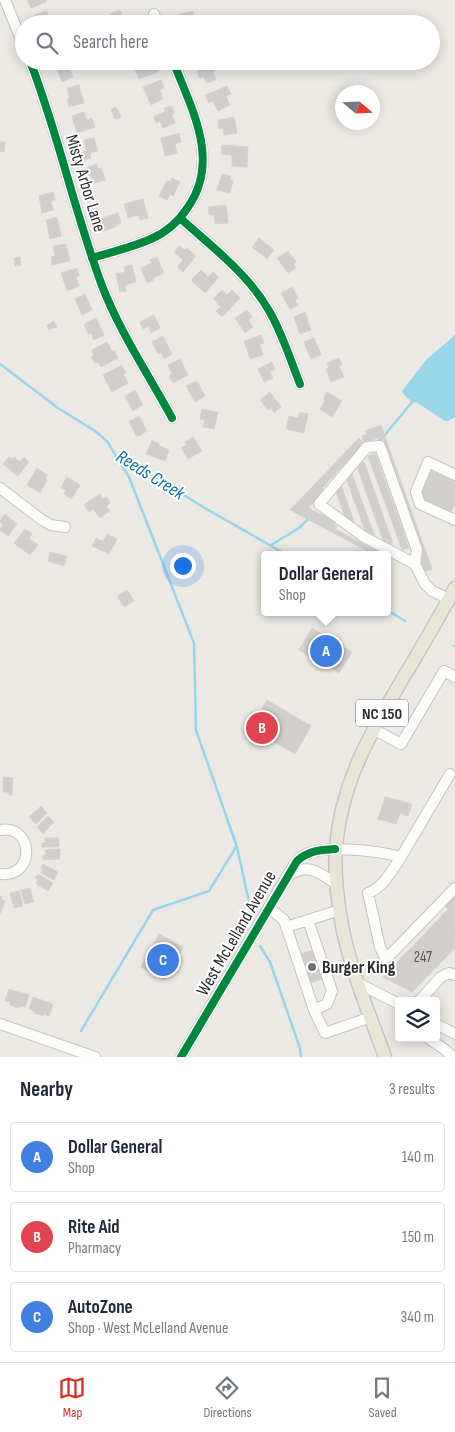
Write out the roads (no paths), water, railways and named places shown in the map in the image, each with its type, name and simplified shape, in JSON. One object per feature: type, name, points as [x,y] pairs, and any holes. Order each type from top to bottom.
[{"type":"main road","name":"NC 150","points":[[385,1057],[349,957],[336,884],[335,849],[348,784],[363,748],[452,593]]},
{"type":"street","points":[[5,0],[15,24]]},
{"type":"street","name":"Misty Arbor Lane","points":[[33,70],[53,126],[92,258],[114,313],[172,418]]},
{"type":"street","points":[[92,258],[151,240],[171,227],[194,198],[202,175],[204,150],[198,125],[177,70]]},
{"type":"street","points":[[180,218],[236,269],[259,295],[276,324],[300,384]]},
{"type":"street","points":[[390,551],[364,537],[318,504],[367,447],[380,446],[418,550],[415,564]]},
{"type":"street","points":[[455,475],[428,462],[416,492],[420,504],[455,520]]},
{"type":"street","points":[[0,488],[42,520],[51,525],[66,527]]},
{"type":"street","points":[[391,551],[415,564],[432,591],[452,593]]},
{"type":"street","points":[[373,729],[401,744],[444,671],[455,677]]},
{"type":"street","points":[[450,774],[387,878],[368,893],[384,958],[391,954],[455,888]]},
{"type":"street","points":[[0,830],[12,830],[19,835],[25,842],[27,850],[26,859],[22,867],[6,875],[0,874]]},
{"type":"street","name":"West McLelland Avenue","points":[[181,1057],[297,860],[314,851],[335,849],[390,854],[401,857]]},
{"type":"street","points":[[287,876],[300,870],[310,869],[322,874],[336,884]]},
{"type":"street","points":[[268,908],[284,920],[314,1010],[326,1033],[371,1018]]},
{"type":"street","points":[[286,927],[340,910]]},
{"type":"street","points":[[308,920],[332,991],[327,1004],[314,1010]]},
{"type":"street","points":[[423,997],[441,977],[449,973],[455,975]]},
{"type":"street","points":[[358,983],[395,1002]]},
{"type":"street","points":[[0,1024],[95,1057]]},
{"type":"street","points":[[440,1026],[455,1034]]},
{"type":"street","points":[[433,1042],[450,1056]]},
{"type":"water","points":[[455,335],[455,417],[445,421],[416,402],[412,403],[402,391],[426,360]]},
{"type":"waterway","name":"Reeds Creek","points":[[0,364],[58,408],[95,431],[107,441],[116,456],[129,461],[203,507],[280,551]]},
{"type":"waterway","points":[[376,443],[413,401]]},
{"type":"waterway","points":[[116,456],[129,477],[194,643],[196,730],[237,847],[251,911]]},
{"type":"waterway","points":[[271,545],[299,528],[309,518]]},
{"type":"waterway","name":"Reeds Creek","points":[[391,612],[405,621]]},
{"type":"waterway","points":[[81,1031],[153,910],[209,891],[236,847]]},
{"type":"waterway","points":[[260,946],[270,962],[300,1048],[301,1057]]},
{"type":"place","name":"Dollar General","points":[[326,651]]},
{"type":"place","name":"Rite Aid","points":[[262,728]]},
{"type":"place","name":"AutoZone","points":[[163,960]]},
{"type":"place","name":"Burger King","points":[[312,967]]}]
